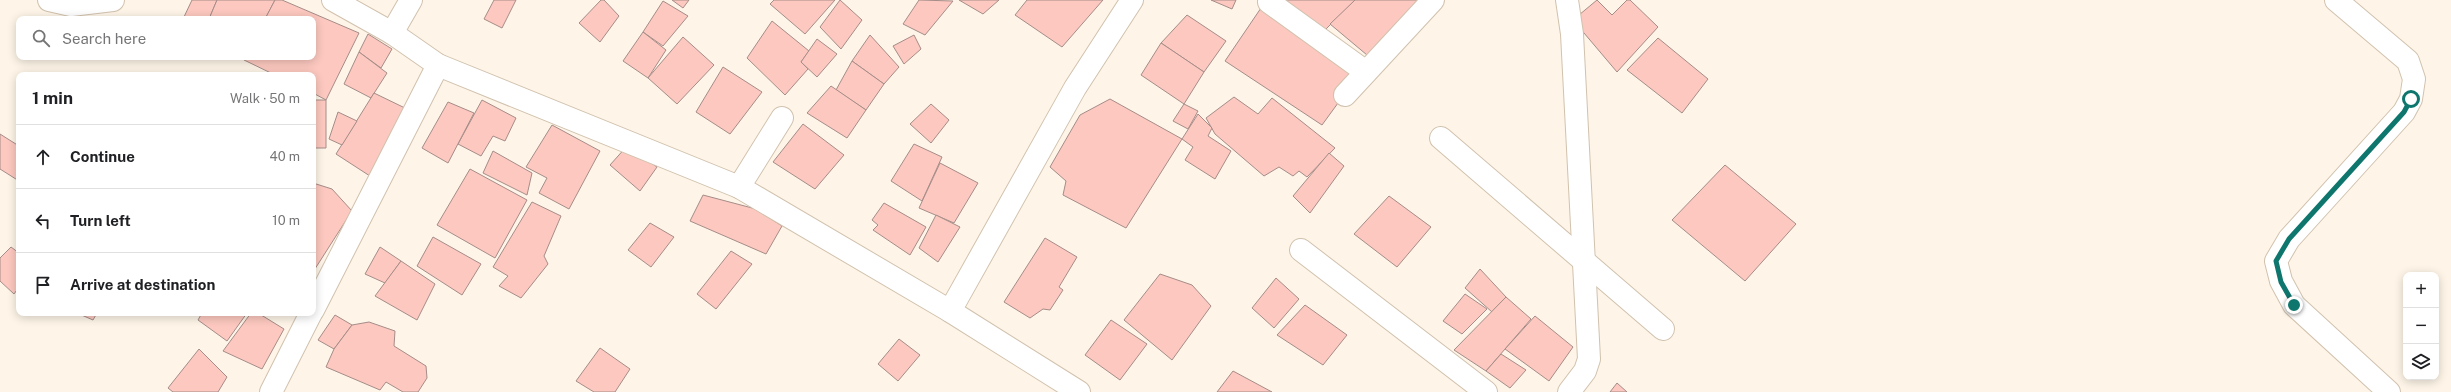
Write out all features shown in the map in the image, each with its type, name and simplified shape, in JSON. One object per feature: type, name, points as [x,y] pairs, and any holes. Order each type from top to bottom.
[{"type":"street","points":[[49,0],[71,5],[113,0]]},
{"type":"street","points":[[333,0],[392,33],[438,65],[739,187],[950,311],[1079,392]]},
{"type":"street","points":[[392,33],[411,0]]},
{"type":"street","points":[[950,311],[1075,88],[1132,0]]},
{"type":"street","points":[[1345,95],[1433,0]]},
{"type":"street","points":[[1567,0],[1572,34],[1589,359],[1585,370],[1569,392]]},
{"type":"street","points":[[2336,0],[2408,61],[2414,79],[2411,99],[2404,112],[2289,239],[2276,261],[2281,282],[2294,305],[2388,392]]},
{"type":"street","points":[[1269,2],[1366,72]]},
{"type":"street","points":[[316,304],[438,65]]},
{"type":"street","points":[[739,187],[782,118]]},
{"type":"street","points":[[1441,138],[1663,328]]},
{"type":"street","points":[[1301,250],[1486,392]]},
{"type":"street","points":[[271,392],[309,316]]},
{"type":"building","points":[[192,0],[217,0],[210,16],[184,16]]},
{"type":"building","points":[[217,0],[275,0],[267,16],[210,16]]},
{"type":"building","points":[[275,0],[282,0],[359,33],[326,100],[316,95],[316,72],[269,72],[244,60],[316,60],[316,16],[267,16]]},
{"type":"building","points":[[494,0],[516,0],[502,28],[484,19]]},
{"type":"building","points":[[601,0],[604,0],[619,16],[600,42],[579,23]]},
{"type":"building","points":[[672,0],[689,0],[683,8]]},
{"type":"building","points":[[774,0],[835,0],[805,34],[770,4]]},
{"type":"building","points":[[840,0],[862,20],[841,49],[820,27]]},
{"type":"building","points":[[919,0],[953,1],[925,35],[903,24]]},
{"type":"building","points":[[959,0],[999,0],[983,14]]},
{"type":"building","points":[[1027,0],[1103,0],[1062,47],[1015,15]]},
{"type":"building","points":[[1211,0],[1236,0],[1232,9]]},
{"type":"building","points":[[1280,0],[1355,0],[1322,33]]},
{"type":"building","points":[[1355,0],[1421,0],[1367,55],[1330,24]]},
{"type":"building","points":[[1597,0],[1612,15],[1627,0],[1630,0],[1658,27],[1617,72],[1573,20]]},
{"type":"building","points":[[663,1],[688,16],[663,46],[643,32]]},
{"type":"building","points":[[1261,8],[1357,77],[1322,125],[1225,61]]},
{"type":"building","points":[[1187,15],[1226,41],[1204,72],[1161,43]]},
{"type":"building","points":[[772,21],[809,51],[801,62],[808,69],[785,95],[747,58]]},
{"type":"building","points":[[643,32],[666,50],[648,78],[623,61]]},
{"type":"building","points":[[368,34],[392,49],[381,68],[359,52]]},
{"type":"building","points":[[870,35],[899,67],[884,84],[852,61]]},
{"type":"building","points":[[914,35],[921,49],[904,64],[893,46]]},
{"type":"building","points":[[683,37],[714,65],[677,104],[648,78]]},
{"type":"building","points":[[1658,38],[1708,79],[1682,113],[1627,70]]},
{"type":"building","points":[[817,39],[837,54],[817,77],[801,62]]},
{"type":"building","points":[[1161,43],[1204,72],[1184,104],[1141,75]]},
{"type":"building","points":[[359,52],[387,73],[371,98],[344,84]]},
{"type":"building","points":[[852,61],[884,84],[866,110],[836,90]]},
{"type":"building","points":[[723,67],[762,92],[730,134],[696,112]]},
{"type":"building","points":[[831,86],[866,110],[847,138],[807,113]]},
{"type":"building","points":[[374,93],[407,109],[373,178],[336,154]]},
{"type":"building","points":[[1234,97],[1258,114],[1272,98],[1335,148],[1307,177],[1299,171],[1293,176],[1279,167],[1264,176],[1215,134],[1206,118]]},
{"type":"building","points":[[1110,99],[1182,139],[1126,228],[1063,195],[1066,181],[1050,167],[1080,115]]},
{"type":"building","points":[[316,100],[326,100],[326,148],[316,148]]},
{"type":"building","points":[[482,100],[516,118],[505,141],[493,136],[481,156],[458,144]]},
{"type":"building","points":[[448,102],[474,113],[448,163],[422,148]]},
{"type":"building","points":[[931,104],[949,120],[931,143],[910,124]]},
{"type":"building","points":[[1184,104],[1198,111],[1188,129],[1173,121]]},
{"type":"building","points":[[338,112],[357,121],[342,145],[329,139]]},
{"type":"building","points":[[1198,114],[1212,128],[1208,136],[1231,151],[1215,179],[1185,160],[1193,147],[1182,139]]},
{"type":"building","points":[[803,124],[844,155],[815,189],[773,162]]},
{"type":"building","points":[[552,125],[600,151],[569,209],[539,193],[547,178],[526,167]]},
{"type":"building","points":[[0,134],[16,144],[16,179],[0,169]]},
{"type":"building","points":[[914,144],[942,157],[922,201],[891,181]]},
{"type":"building","points":[[627,146],[657,167],[640,191],[610,165]]},
{"type":"building","points":[[493,151],[532,173],[527,195],[483,173]]},
{"type":"building","points":[[1329,153],[1344,166],[1310,213],[1293,196]]},
{"type":"building","points":[[940,163],[978,183],[954,223],[919,208]]},
{"type":"building","points":[[1725,165],[1796,224],[1745,281],[1672,220]]},
{"type":"building","points":[[470,169],[527,200],[495,258],[437,225]]},
{"type":"building","points":[[316,184],[332,189],[352,211],[316,267]]},
{"type":"building","points":[[703,195],[756,209],[782,226],[766,254],[690,221]]},
{"type":"building","points":[[1389,196],[1431,227],[1397,267],[1354,234]]},
{"type":"building","points":[[532,202],[561,216],[544,256],[548,264],[521,298],[499,286],[508,276],[493,267]]},
{"type":"building","points":[[884,203],[926,227],[910,255],[873,230],[878,225],[872,220]]},
{"type":"building","points":[[936,215],[960,227],[938,262],[919,248]]},
{"type":"building","points":[[650,223],[674,237],[651,267],[628,250]]},
{"type":"building","points":[[433,237],[481,264],[462,295],[417,266]]},
{"type":"building","points":[[1045,238],[1077,257],[1059,287],[1063,290],[1050,310],[1043,309],[1030,318],[1004,302]]},
{"type":"building","points":[[11,247],[16,251],[16,291],[14,294],[0,281],[0,258]]},
{"type":"building","points":[[380,247],[401,261],[385,283],[365,274]]},
{"type":"building","points":[[731,251],[752,264],[716,309],[697,294]]},
{"type":"building","points":[[401,261],[435,284],[417,320],[375,296]]},
{"type":"building","points":[[1480,269],[1506,297],[1492,312],[1465,288]]},
{"type":"building","points":[[1160,274],[1192,285],[1211,306],[1172,360],[1124,320]]},
{"type":"building","points":[[1276,278],[1299,299],[1274,328],[1252,308]]},
{"type":"building","points":[[1465,294],[1487,309],[1462,334],[1443,321]]},
{"type":"building","points":[[1506,297],[1531,319],[1486,371],[1454,350]]},
{"type":"building","points":[[1305,305],[1347,335],[1323,365],[1277,335]]},
{"type":"building","points":[[335,315],[352,325],[334,349],[318,340]]},
{"type":"building","points":[[84,316],[95,316],[93,320]]},
{"type":"building","points":[[200,316],[245,316],[227,341],[198,320]]},
{"type":"building","points":[[249,316],[263,316],[284,329],[262,369],[223,351]]},
{"type":"building","points":[[1535,316],[1573,347],[1549,381],[1505,349]]},
{"type":"building","points":[[1111,320],[1147,344],[1120,380],[1085,355]]},
{"type":"building","points":[[369,322],[395,331],[394,346],[426,366],[427,378],[418,392],[403,392],[386,382],[380,390],[326,367],[334,349],[352,325]]},
{"type":"building","points":[[899,339],[920,355],[898,381],[878,364]]},
{"type":"building","points":[[600,348],[630,369],[615,392],[594,392],[576,381]]},
{"type":"building","points":[[199,349],[227,377],[218,392],[173,392],[168,388]]},
{"type":"building","points":[[1501,354],[1526,370],[1510,388],[1486,371]]},
{"type":"building","points":[[1233,371],[1272,392],[1217,392]]},
{"type":"building","points":[[1617,383],[1627,392],[1610,392]]},
{"type":"route","points":[[2294,305],[2281,282],[2276,261],[2289,239],[2404,112],[2411,99]]}]
